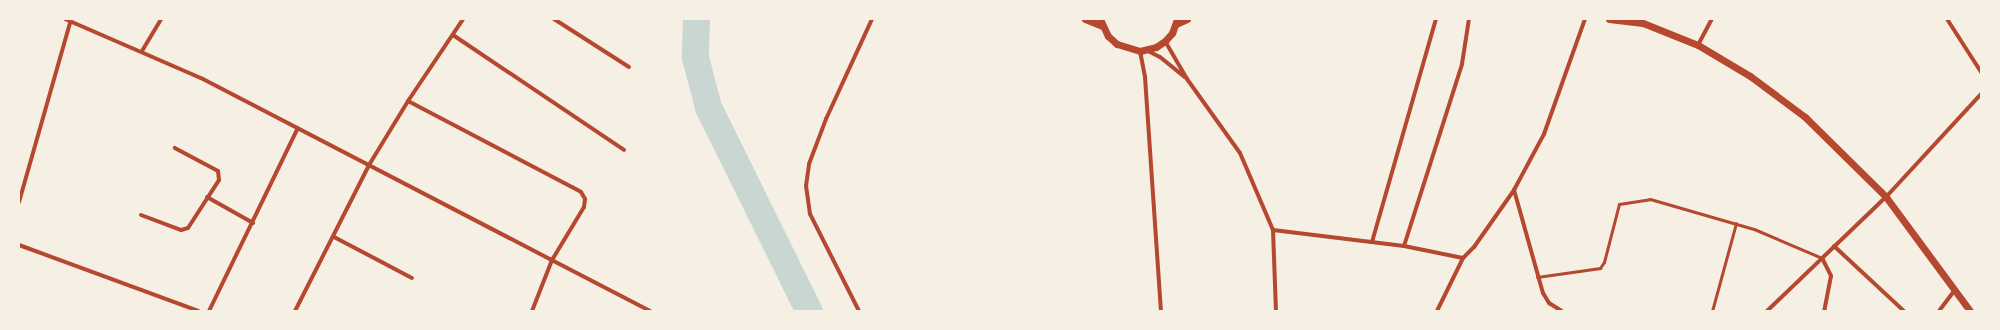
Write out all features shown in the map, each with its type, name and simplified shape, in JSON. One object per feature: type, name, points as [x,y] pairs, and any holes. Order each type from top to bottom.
[{"type":"street","points":[[65,19],[71,20],[142,51],[298,128],[650,311]]},
{"type":"street","points":[[142,51],[161,19]]},
{"type":"street","points":[[295,311],[334,237],[369,165],[408,101],[463,19]]},
{"type":"street","points":[[554,19],[629,67]]},
{"type":"street","points":[[859,311],[810,214],[806,186],[809,164],[826,119],[872,19]]},
{"type":"street","points":[[1085,19],[1101,22],[1117,44],[1160,57],[1187,79]]},
{"type":"street","points":[[1143,51],[1165,41],[1177,21],[1187,19]]},
{"type":"street","points":[[1372,242],[1436,19]]},
{"type":"street","points":[[1404,246],[1462,64],[1469,19]]},
{"type":"street","points":[[1437,311],[1463,258],[1474,247],[1514,190],[1549,121],[1585,19]]},
{"type":"street","points":[[1609,19],[1643,23],[1698,45],[1750,76],[1805,116],[1886,197],[1970,311]]},
{"type":"street","points":[[1698,45],[1712,19]]},
{"type":"street","points":[[1947,19],[1981,72]]},
{"type":"street","points":[[19,202],[71,20]]},
{"type":"street","points":[[453,35],[624,150]]},
{"type":"street","points":[[1165,41],[1187,79],[1240,153],[1273,230],[1276,311]]},
{"type":"street","points":[[1143,51],[1161,311]]},
{"type":"street","points":[[1767,311],[1886,197],[1981,94]]},
{"type":"street","points":[[408,101],[581,192],[585,199],[584,207],[552,260],[532,311]]},
{"type":"street","points":[[209,311],[298,128]]},
{"type":"street","points":[[141,215],[184,230],[190,227],[207,197],[219,180],[218,171],[175,148]]},
{"type":"street","points":[[1514,190],[1537,277],[1549,303],[1562,311]]},
{"type":"street","points":[[207,197],[253,223]]},
{"type":"street","points":[[1273,230],[1404,246],[1463,258]]},
{"type":"street","points":[[334,237],[412,278]]},
{"type":"street","points":[[19,245],[198,311]]},
{"type":"street","points":[[1834,246],[1904,311]]},
{"type":"street","points":[[1822,258],[1831,276],[1824,311]]},
{"type":"street","points":[[1939,311],[1955,290]]},
{"type":"lane","points":[[1537,277],[1600,268],[1604,262],[1617,210],[1623,202],[1650,199],[1736,222],[1788,242],[1822,258]]},
{"type":"lane","points":[[1712,311],[1736,222]]},
{"type":"waterway","points":[[696,19],[695,57],[708,107],[809,311]]}]
